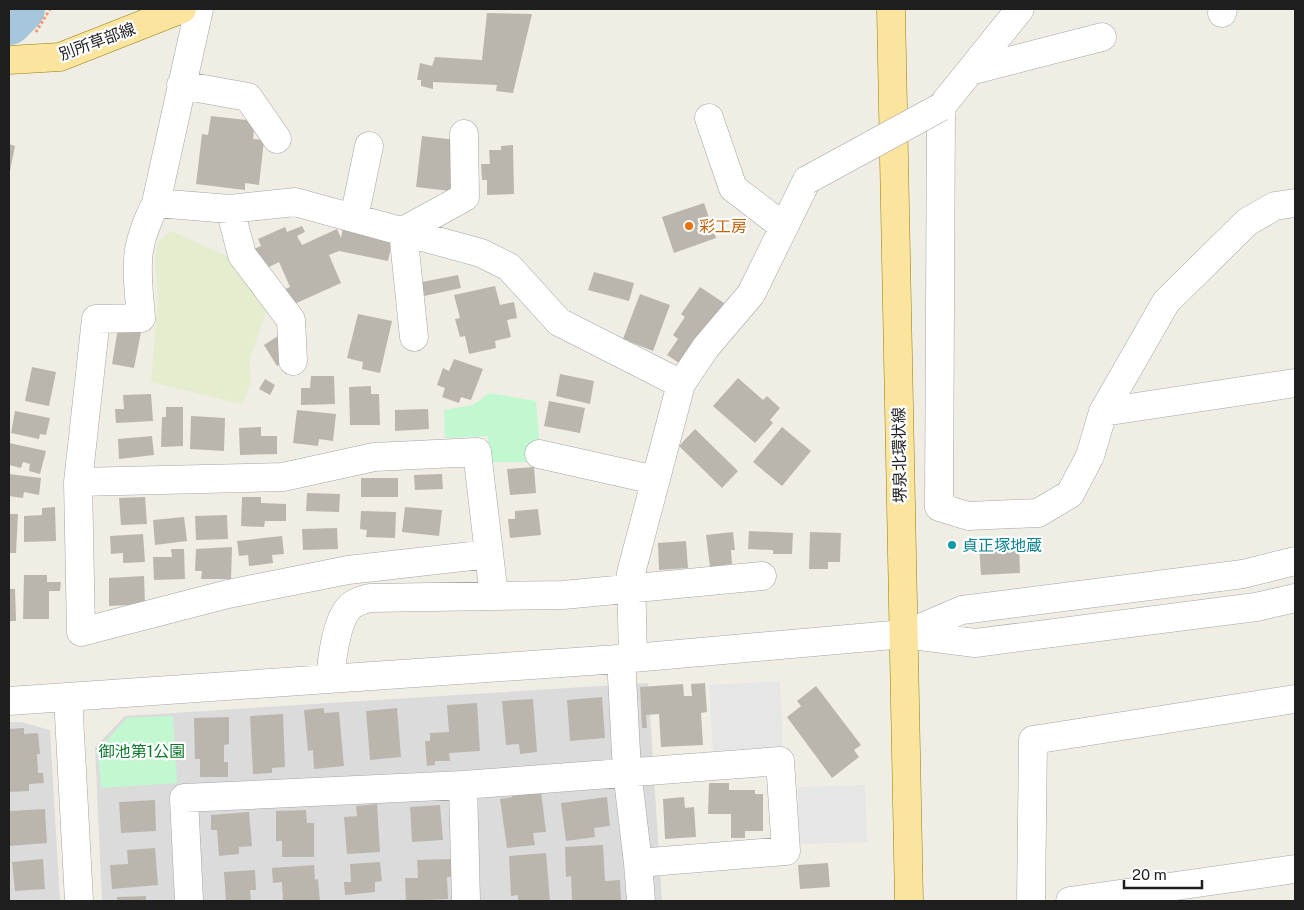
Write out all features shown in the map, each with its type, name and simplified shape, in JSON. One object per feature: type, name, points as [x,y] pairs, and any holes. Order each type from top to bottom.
[{"type":"main road","name":"別所草部線","points":[[11,63],[60,57],[182,9]]},
{"type":"main road","name":"堺泉北環状線","points":[[891,9],[909,901]]},
{"type":"street","points":[[199,9],[156,203],[142,229],[136,258],[141,318],[96,319],[78,482],[81,632],[228,594],[348,570],[489,554]]},
{"type":"street","points":[[641,901],[626,771],[627,658],[631,573],[681,384],[706,347],[752,294],[807,180],[941,107],[1020,9]]},
{"type":"street","points":[[970,71],[1102,38]]},
{"type":"street","points":[[181,85],[248,97],[277,139]]},
{"type":"street","points":[[941,107],[939,507],[968,516],[1038,513],[1070,494],[1090,456],[1103,412],[1166,302],[1247,222],[1275,206],[1295,202]]},
{"type":"street","points":[[709,118],[733,188],[784,227]]},
{"type":"street","points":[[403,231],[466,197],[464,134]]},
{"type":"street","points":[[354,218],[369,146]]},
{"type":"street","points":[[156,203],[230,209],[295,202],[481,253],[509,267],[559,322],[681,384]]},
{"type":"street","points":[[230,209],[242,255],[291,320],[293,361]]},
{"type":"street","points":[[403,231],[414,338]]},
{"type":"street","points":[[1103,412],[1295,383]]},
{"type":"street","points":[[78,482],[283,477],[374,457],[477,452],[494,596]]},
{"type":"street","points":[[539,454],[655,480]]},
{"type":"street","points":[[904,634],[962,610],[1243,574],[1295,561]]},
{"type":"street","points":[[330,677],[334,643],[348,609],[359,601],[370,598],[563,595],[630,587],[762,576]]},
{"type":"street","points":[[9,700],[627,658],[904,634],[975,643],[1256,607],[1295,598]]},
{"type":"street","points":[[68,697],[79,901]]},
{"type":"street","points":[[1031,901],[1033,740],[1295,700]]},
{"type":"street","points":[[189,901],[184,798],[462,786],[626,771],[780,761],[786,851],[638,863]]},
{"type":"street","points":[[462,786],[466,901]]},
{"type":"street","points":[[1070,901],[1295,869]]},
{"type":"shaded area","points":[[780,681],[783,747],[713,751],[709,685]]},
{"type":"shaded area","points":[[648,683],[662,901],[102,901],[95,747],[125,716]]},
{"type":"shaded area","points":[[9,722],[21,722],[50,730],[60,901],[9,901]]},
{"type":"shaded area","points":[[865,785],[867,842],[799,844],[798,787]]},
{"type":"green space","points":[[171,231],[229,257],[268,306],[249,361],[251,383],[242,404],[151,382],[158,298],[155,256],[158,242]]},
{"type":"green space","points":[[489,393],[536,401],[540,448],[538,462],[489,462],[488,436],[445,438],[444,410],[473,405]]},
{"type":"green space","name":"御池第1公園","points":[[173,716],[177,783],[101,788],[98,750],[127,718]]},
{"type":"building","points":[[487,13],[532,14],[513,93],[496,91],[497,85],[433,82],[433,89],[421,86],[421,80],[417,80],[420,63],[432,66],[435,57],[482,60]]},
{"type":"building","points":[[211,116],[255,121],[253,139],[264,140],[259,185],[245,183],[245,190],[196,184],[202,134],[208,135]]},
{"type":"building","points":[[422,136],[456,140],[451,191],[416,187]]},
{"type":"building","points":[[9,144],[15,146],[10,171],[9,171]]},
{"type":"building","points":[[513,145],[514,194],[487,195],[487,180],[482,180],[481,164],[490,164],[489,150],[501,150],[501,146]]},
{"type":"building","points":[[704,203],[716,238],[674,253],[662,217]]},
{"type":"building","points":[[302,226],[305,232],[297,236],[302,245],[337,229],[341,238],[343,227],[393,238],[388,261],[339,251],[329,255],[341,283],[290,306],[283,290],[290,287],[279,262],[263,270],[254,249],[261,246],[258,239],[285,227],[287,232]]},
{"type":"building","points":[[594,272],[634,283],[629,301],[588,290]]},
{"type":"building","points":[[458,275],[461,288],[424,296],[422,282]]},
{"type":"building","points":[[495,286],[500,305],[514,302],[517,318],[507,320],[511,337],[495,341],[496,348],[469,354],[465,336],[460,337],[455,319],[460,318],[454,295]]},
{"type":"building","points":[[700,287],[724,303],[682,365],[667,355],[678,339],[673,335],[685,317],[681,314]]},
{"type":"building","points":[[640,294],[670,305],[653,351],[623,339]]},
{"type":"building","points":[[358,314],[392,321],[380,373],[362,369],[363,362],[347,358]]},
{"type":"building","points":[[118,328],[141,332],[134,368],[112,364]]},
{"type":"building","points":[[278,336],[291,358],[277,366],[264,345]]},
{"type":"building","points":[[454,359],[483,369],[471,400],[461,397],[459,403],[442,397],[445,388],[437,385],[443,368],[449,371]]},
{"type":"building","points":[[32,367],[56,372],[49,406],[25,401]]},
{"type":"building","points":[[560,374],[594,381],[590,404],[556,396]]},
{"type":"building","points":[[311,376],[334,376],[335,404],[301,405],[301,388],[310,388]]},
{"type":"building","points":[[738,378],[763,400],[767,396],[780,408],[770,420],[773,423],[755,443],[713,406]]},
{"type":"building","points":[[265,379],[275,385],[270,395],[259,389]]},
{"type":"building","points":[[371,386],[371,394],[379,394],[380,425],[350,425],[349,387]]},
{"type":"building","points":[[151,394],[153,421],[116,423],[115,409],[124,409],[123,395]]},
{"type":"building","points":[[549,401],[585,408],[580,433],[544,426]]},
{"type":"building","points":[[166,407],[183,407],[183,446],[161,447],[162,417],[166,417]]},
{"type":"building","points":[[428,409],[429,429],[395,431],[395,410]]},
{"type":"building","points":[[297,410],[336,414],[333,441],[319,439],[318,446],[293,443]]},
{"type":"building","points":[[15,411],[50,418],[46,435],[40,434],[39,439],[11,433]]},
{"type":"building","points":[[191,416],[225,418],[224,451],[190,449]]},
{"type":"building","points":[[261,427],[261,436],[277,436],[277,454],[240,455],[239,428]]},
{"type":"building","points":[[782,427],[811,451],[782,486],[753,462]]},
{"type":"building","points":[[695,429],[738,471],[722,488],[679,446]]},
{"type":"building","points":[[152,436],[154,455],[119,459],[118,439]]},
{"type":"building","points":[[9,443],[46,451],[40,474],[29,471],[30,464],[23,462],[21,468],[9,465]]},
{"type":"building","points":[[534,467],[536,493],[510,495],[507,469]]},
{"type":"building","points":[[9,474],[41,478],[39,495],[24,492],[23,498],[9,496]]},
{"type":"building","points":[[442,474],[443,489],[415,490],[414,475]]},
{"type":"building","points":[[361,478],[398,478],[398,497],[361,497]]},
{"type":"building","points":[[307,493],[340,494],[339,512],[306,511]]},
{"type":"building","points":[[145,497],[147,524],[121,525],[119,498]]},
{"type":"building","points":[[242,497],[261,497],[261,503],[286,504],[286,521],[265,521],[264,527],[241,526]]},
{"type":"building","points":[[55,507],[56,541],[24,542],[24,516],[42,515],[42,508]]},
{"type":"building","points":[[405,507],[442,510],[439,536],[402,532]]},
{"type":"building","points":[[538,509],[541,535],[510,538],[508,519],[515,519],[515,511]]},
{"type":"building","points":[[361,511],[396,512],[395,538],[366,537],[367,530],[360,529]]},
{"type":"building","points":[[9,514],[18,514],[16,553],[9,553]]},
{"type":"building","points":[[227,515],[228,539],[196,540],[195,516]]},
{"type":"building","points":[[184,517],[187,541],[155,545],[153,520]]},
{"type":"building","points":[[337,528],[338,549],[303,550],[302,529]]},
{"type":"building","points":[[749,531],[793,533],[792,554],[773,554],[773,550],[748,549]]},
{"type":"building","points":[[733,532],[735,550],[731,550],[732,564],[710,567],[706,535]]},
{"type":"building","points":[[810,532],[841,533],[840,562],[828,562],[828,569],[809,569]]},
{"type":"building","points":[[143,534],[145,562],[123,563],[123,553],[111,554],[110,536]]},
{"type":"building","points":[[282,536],[284,554],[272,555],[273,563],[249,566],[248,555],[239,556],[237,541]]},
{"type":"building","points":[[686,541],[688,568],[659,570],[658,543]]},
{"type":"building","points":[[1019,544],[1020,573],[981,575],[979,545]]},
{"type":"building","points":[[232,547],[231,579],[201,579],[202,571],[195,571],[196,549]]},
{"type":"building","points":[[171,549],[184,549],[185,579],[154,580],[153,557],[172,557]]},
{"type":"building","points":[[24,575],[47,575],[47,582],[61,582],[60,591],[49,591],[49,619],[23,619]]},
{"type":"building","points":[[144,576],[145,604],[109,606],[109,578]]},
{"type":"building","points":[[9,589],[15,589],[16,621],[9,621]]},
{"type":"building","points":[[705,683],[707,712],[701,713],[703,745],[661,747],[659,714],[646,715],[647,728],[642,728],[640,687],[683,684],[684,696],[692,696],[691,684]]},
{"type":"building","points":[[816,686],[861,745],[854,750],[859,757],[832,778],[787,717],[801,706],[797,701]]},
{"type":"building","points":[[602,697],[605,738],[570,741],[567,700]]},
{"type":"building","points":[[533,699],[537,752],[520,754],[519,744],[506,745],[502,701]]},
{"type":"building","points":[[477,703],[480,751],[449,753],[450,761],[435,761],[435,765],[427,766],[425,741],[430,741],[430,733],[449,732],[447,705]]},
{"type":"building","points":[[324,708],[324,713],[339,712],[344,766],[314,769],[313,750],[308,751],[304,710]]},
{"type":"building","points":[[397,708],[401,757],[370,760],[366,711]]},
{"type":"building","points":[[283,714],[285,767],[272,768],[272,773],[253,774],[250,716]]},
{"type":"building","points":[[229,717],[229,744],[224,745],[224,762],[228,762],[228,777],[200,777],[200,759],[195,759],[194,718]]},
{"type":"building","points":[[24,728],[24,734],[38,733],[40,754],[37,754],[38,773],[43,773],[44,783],[29,784],[29,791],[9,792],[9,729]]},
{"type":"building","points":[[709,783],[729,783],[729,790],[755,790],[755,794],[763,794],[763,831],[745,831],[745,838],[731,838],[731,814],[708,814]]},
{"type":"building","points":[[541,791],[546,832],[533,833],[535,845],[507,848],[500,799],[512,797],[512,794]]},
{"type":"building","points":[[607,797],[610,826],[594,828],[595,837],[566,841],[561,803]]},
{"type":"building","points":[[684,797],[685,808],[694,807],[696,837],[665,839],[663,799]]},
{"type":"building","points":[[155,800],[156,831],[121,833],[119,802]]},
{"type":"building","points":[[377,804],[380,852],[347,854],[344,817],[357,816],[356,806]]},
{"type":"building","points":[[440,805],[443,840],[412,842],[410,807]]},
{"type":"building","points":[[45,809],[47,843],[9,846],[9,811]]},
{"type":"building","points":[[306,810],[307,823],[314,823],[314,857],[282,857],[282,841],[276,841],[276,811]]},
{"type":"building","points":[[249,812],[252,846],[239,847],[239,854],[219,856],[217,830],[211,830],[211,815]]},
{"type":"building","points":[[603,845],[605,881],[620,880],[621,901],[572,901],[571,876],[566,877],[565,847]]},
{"type":"building","points":[[155,848],[158,885],[112,889],[110,865],[128,864],[127,850]]},
{"type":"building","points":[[546,853],[550,901],[518,901],[518,895],[511,896],[509,856]]},
{"type":"building","points":[[43,859],[45,889],[15,891],[12,862]]},
{"type":"building","points":[[451,859],[452,877],[447,877],[448,899],[406,901],[405,878],[418,878],[417,860]]},
{"type":"building","points":[[380,862],[382,881],[375,882],[375,892],[345,895],[344,882],[351,882],[350,864]]},
{"type":"building","points":[[828,863],[830,887],[800,889],[798,865]]},
{"type":"building","points":[[314,865],[315,880],[318,879],[320,901],[283,901],[282,882],[273,883],[272,868]]},
{"type":"building","points":[[255,870],[256,890],[250,890],[251,901],[226,901],[224,872]]},
{"type":"building","points":[[146,896],[146,901],[117,901],[117,897]]},
{"type":"waterway","points":[[9,22],[22,9]]},
{"type":"place","name":"彩工房","points":[[689,226]]},
{"type":"place","name":"貞正塚地蔵","points":[[952,545]]}]
